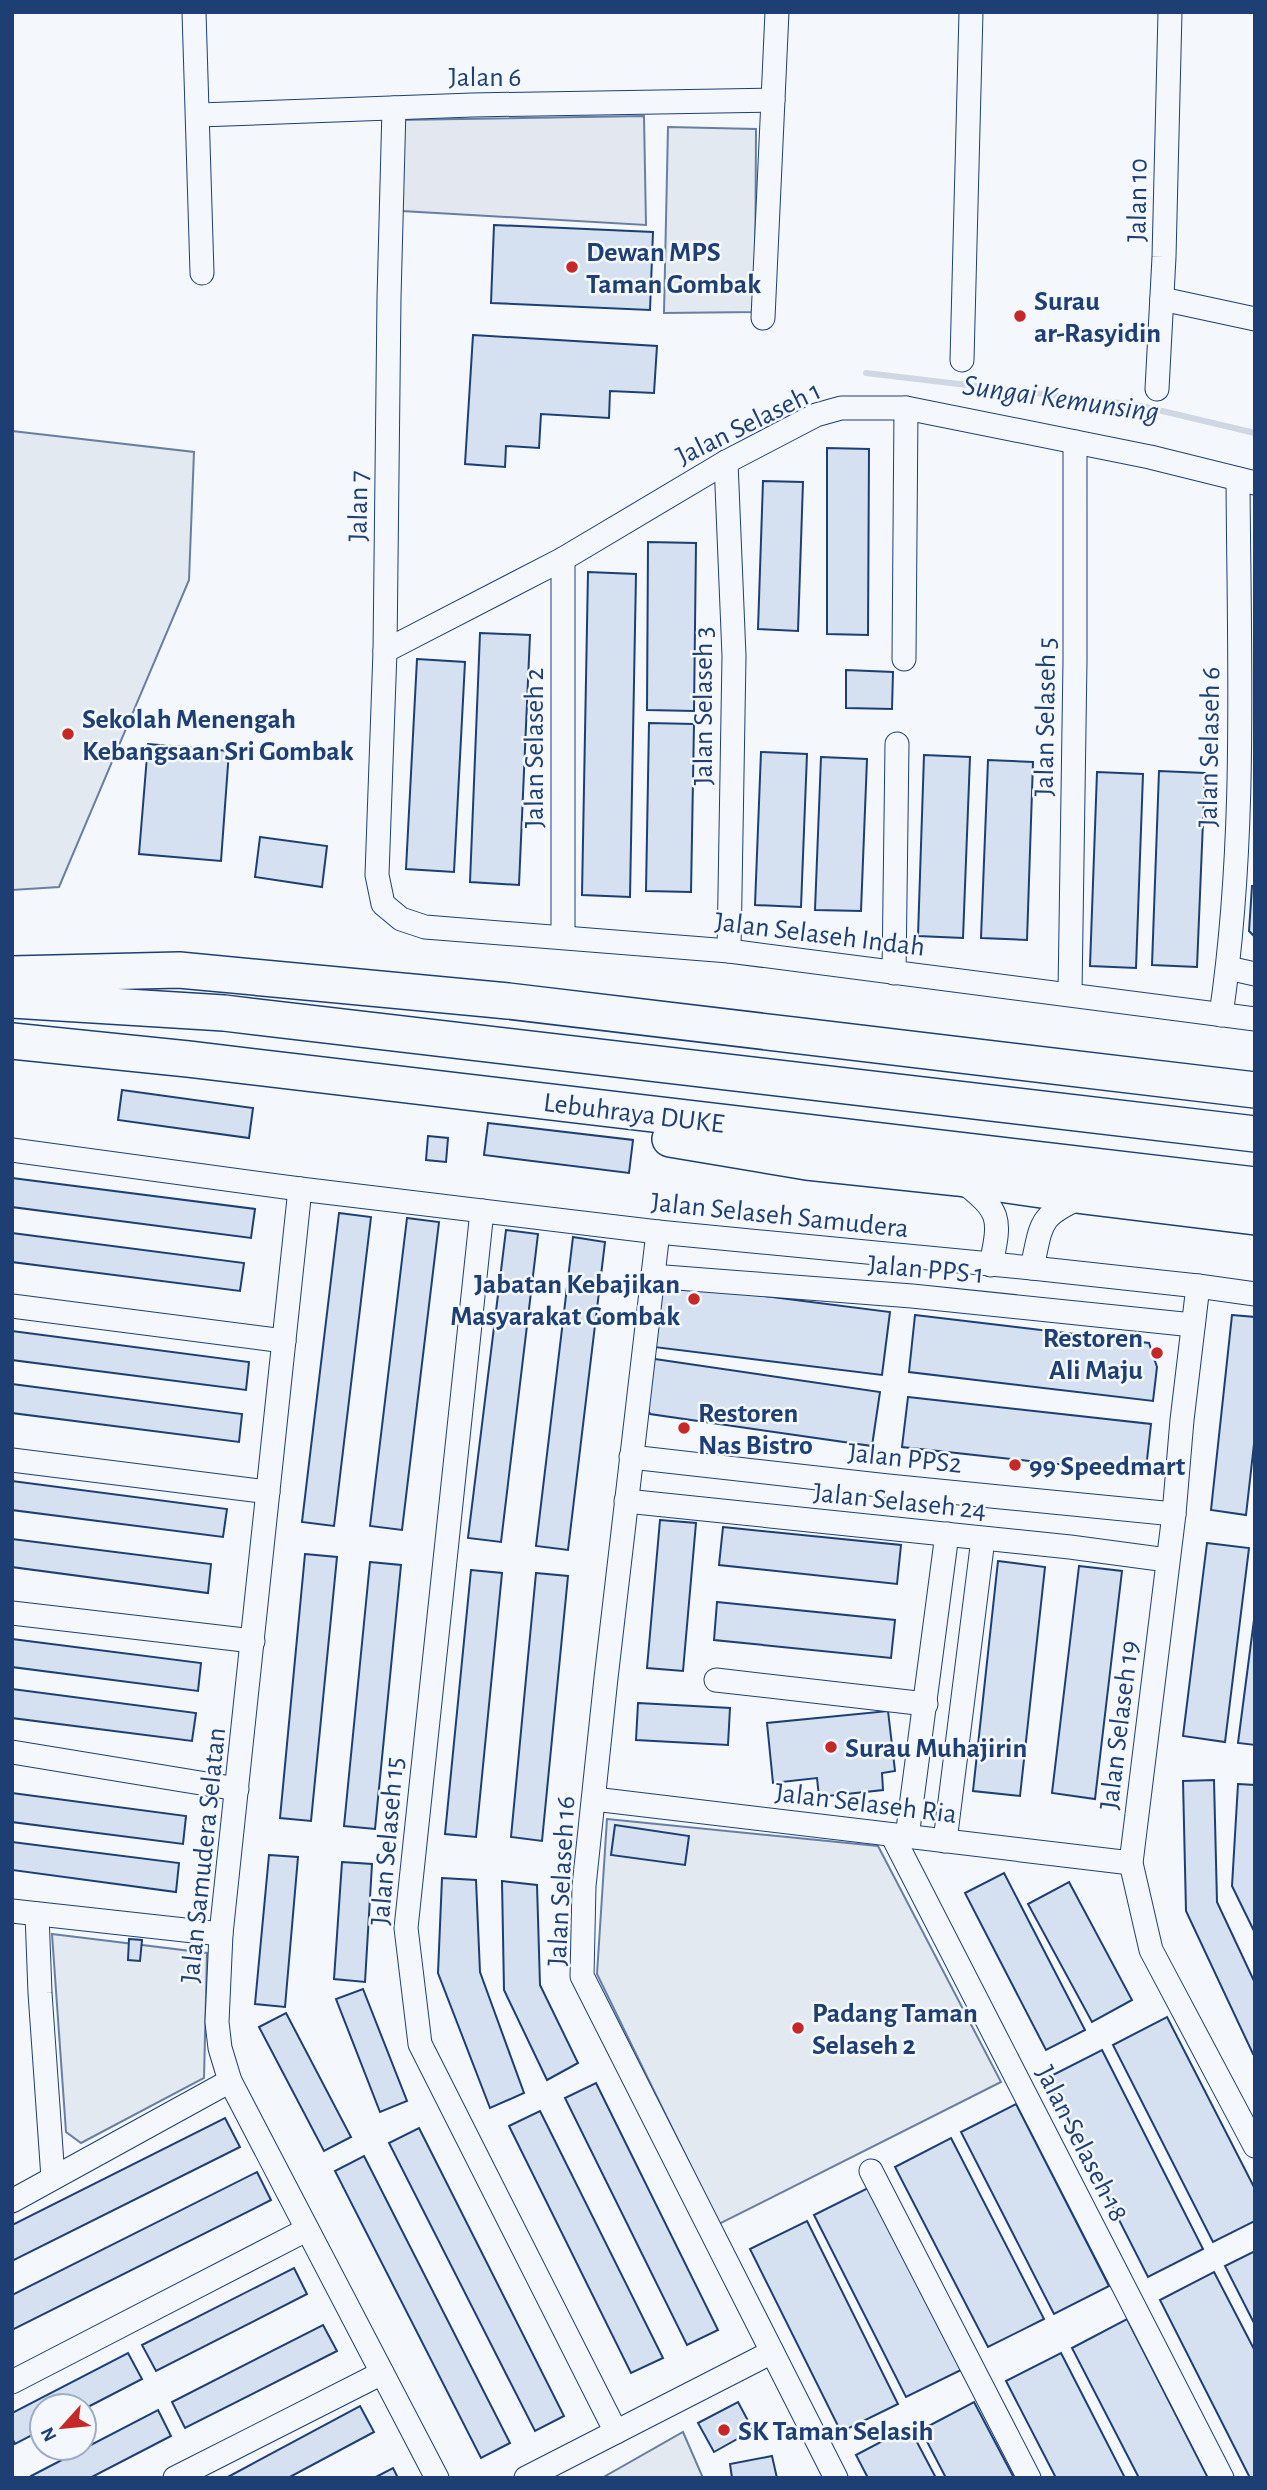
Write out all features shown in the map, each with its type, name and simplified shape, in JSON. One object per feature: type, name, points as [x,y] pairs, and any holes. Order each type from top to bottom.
[{"type":"highway","points":[[12,974],[179,970],[480,998],[1255,1090]]},
{"type":"highway","name":"Lebuhraya DUKE","points":[[12,1000],[224,1013],[1255,1134]]},
{"type":"highway","name":"Lebuhraya DUKE","points":[[12,1041],[1255,1185]]},
{"type":"highway","points":[[399,1085],[611,1129],[807,1162],[958,1178],[1255,1217]]},
{"type":"street","points":[[194,12],[202,273]]},
{"type":"street","points":[[763,318],[777,12]]},
{"type":"street","points":[[961,360],[971,12]]},
{"type":"street","name":"Jalan 10","points":[[1157,389],[1170,12]]},
{"type":"street","name":"Jalan 6","points":[[199,115],[773,100]]},
{"type":"street","name":"Jalan 7","points":[[383,904],[377,875],[386,651],[389,298],[394,108]]},
{"type":"street","points":[[1162,299],[1255,319]]},
{"type":"street","name":"Jalan Selaseh 1","points":[[386,651],[563,559],[726,462],[816,415],[841,408],[906,408],[1150,457],[1247,481]]},
{"type":"street","points":[[904,659],[906,408]]},
{"type":"street","name":"Jalan Selaseh 5","points":[[1070,993],[1075,674],[1075,442]]},
{"type":"street","name":"Jalan Selaseh 3","points":[[726,462],[734,656],[729,951]]},
{"type":"street","name":"Jalan Selaseh 6","points":[[1221,1015],[1247,792],[1247,481]]},
{"type":"street","name":"Jalan Selaseh 2","points":[[563,559],[563,937]]},
{"type":"street","points":[[894,973],[897,744]]},
{"type":"street","name":"Jalan Selaseh Indah","points":[[383,904],[401,919],[425,927],[729,951],[1255,1019]]},
{"type":"street","points":[[1228,968],[1255,974]]},
{"type":"street","name":"Jalan Selaseh Samudera","points":[[12,1150],[300,1189],[658,1232],[1032,1268],[1255,1294]]},
{"type":"street","points":[[958,1178],[982,1197],[995,1212],[998,1229],[990,1265]]},
{"type":"street","name":"Jalan Samudera Selatan","points":[[300,1189],[221,1934],[217,2022],[220,2048],[230,2081],[437,2478]]},
{"type":"street","points":[[1032,1268],[1045,1220],[1057,1208],[1084,1196]]},
{"type":"street","name":"Jalan Selaseh 15","points":[[482,1211],[406,1928],[420,2044],[616,2432]]},
{"type":"street","name":"Jalan Selaseh 16","points":[[658,1232],[584,1886],[582,1976],[836,2478]]},
{"type":"street","name":"Jalan PPS 1","points":[[652,1276],[912,1296],[1193,1325]]},
{"type":"street","name":"Jalan Selaseh 19","points":[[1198,1286],[1174,1514],[1131,1863],[1151,1950],[1255,2146]]},
{"type":"street","points":[[12,1306],[284,1341]]},
{"type":"street","name":"Jalan PPS2","points":[[631,1457],[874,1485],[1174,1514]]},
{"type":"street","points":[[12,1460],[268,1492]]},
{"type":"street","name":"Jalan Selaseh 24","points":[[626,1501],[1167,1560]]},
{"type":"street","points":[[900,1836],[926,1704],[947,1534]]},
{"type":"street","points":[[945,1841],[983,1539]]},
{"type":"street","points":[[12,1613],[253,1641]]},
{"type":"street","points":[[716,1680],[926,1704]]},
{"type":"street","points":[[12,1752],[237,1789]]},
{"type":"street","name":"Jalan Selaseh Ria","points":[[594,1799],[1131,1863]]},
{"type":"street","name":"Jalan Selaseh 18","points":[[900,1836],[1222,2478]]},
{"type":"street","points":[[12,1911],[221,1934]]},
{"type":"street","points":[[37,1914],[54,2178]]},
{"type":"street","points":[[12,2200],[230,2081]]},
{"type":"street","points":[[871,2171],[1029,2478]]},
{"type":"street","points":[[12,2382],[306,2230]]},
{"type":"street","points":[[526,2478],[772,2352]]},
{"type":"street","points":[[175,2478],[382,2373]]},
{"type":"shaded area","points":[[644,116],[646,225],[402,211],[397,120]]},
{"type":"shaded area","points":[[668,127],[756,129],[755,312],[664,313]]},
{"type":"shaded area","name":"Sekolah Menengah Kebangsaan Sri Gombak","points":[[12,431],[194,452],[189,580],[59,887],[12,890]]},
{"type":"shaded area","name":"Padang Taman Selaseh 2","points":[[607,1819],[878,1846],[1001,2082],[719,2224],[597,1974]]},
{"type":"shaded area","points":[[52,1934],[207,1953],[204,2078],[81,2143],[66,2132]]},
{"type":"shaded area","points":[[683,2432],[703,2478],[602,2478]]},
{"type":"building","name":"Dewan MPS Taman Gombak","points":[[494,225],[653,232],[650,310],[491,303]]},
{"type":"building","points":[[473,335],[657,346],[654,393],[610,391],[609,418],[541,414],[539,448],[506,446],[505,467],[465,464]]},
{"type":"building","points":[[827,448],[869,449],[868,635],[827,634]]},
{"type":"building","points":[[763,481],[803,482],[798,631],[758,629]]},
{"type":"building","points":[[648,542],[696,543],[694,711],[647,710]]},
{"type":"building","points":[[588,572],[636,574],[630,897],[582,895]]},
{"type":"building","points":[[480,633],[530,635],[519,885],[470,882]]},
{"type":"building","points":[[417,659],[465,662],[454,872],[406,869]]},
{"type":"building","points":[[846,670],[893,672],[892,709],[846,708]]},
{"type":"building","points":[[649,723],[694,724],[691,892],[646,891]]},
{"type":"building","points":[[148,744],[229,751],[221,861],[139,854]]},
{"type":"building","points":[[761,752],[807,754],[801,907],[755,905]]},
{"type":"building","points":[[924,755],[970,757],[963,938],[918,936]]},
{"type":"building","points":[[821,757],[867,759],[861,911],[815,910]]},
{"type":"building","points":[[988,760],[1033,762],[1027,940],[981,938]]},
{"type":"building","points":[[1159,771],[1205,773],[1197,967],[1152,965]]},
{"type":"building","points":[[1097,772],[1143,774],[1136,968],[1090,966]]},
{"type":"building","points":[[260,837],[327,846],[322,887],[255,877]]},
{"type":"building","points":[[1252,886],[1255,886],[1255,937],[1249,931]]},
{"type":"building","points":[[122,1090],[253,1108],[249,1138],[118,1120]]},
{"type":"building","points":[[488,1123],[633,1140],[629,1173],[484,1155]]},
{"type":"building","points":[[428,1136],[448,1138],[446,1162],[426,1160]]},
{"type":"building","points":[[12,1178],[255,1209],[251,1238],[12,1207]]},
{"type":"building","points":[[339,1213],[371,1217],[334,1526],[302,1522]]},
{"type":"building","points":[[407,1218],[439,1222],[402,1530],[370,1526]]},
{"type":"building","points":[[506,1230],[538,1234],[501,1542],[468,1538]]},
{"type":"building","points":[[12,1233],[244,1263],[240,1291],[12,1262]]},
{"type":"building","points":[[573,1237],[605,1242],[568,1550],[536,1546]]},
{"type":"building","points":[[662,1283],[890,1312],[882,1375],[654,1347]]},
{"type":"building","points":[[915,1315],[1149,1343],[1157,1367],[1153,1401],[909,1372]]},
{"type":"building","points":[[1232,1315],[1255,1317],[1255,1435],[1246,1515],[1211,1510]]},
{"type":"building","points":[[12,1331],[249,1362],[246,1390],[12,1360]]},
{"type":"building","points":[[648,1358],[880,1392],[872,1446],[650,1414],[643,1396]]},
{"type":"building","points":[[12,1384],[242,1414],[239,1442],[12,1413]]},
{"type":"building","points":[[908,1397],[1151,1424],[1147,1460],[1130,1472],[902,1447]]},
{"type":"building","points":[[12,1481],[227,1509],[223,1537],[12,1510]]},
{"type":"building","points":[[660,1520],[696,1523],[683,1671],[647,1668]]},
{"type":"building","points":[[723,1527],[901,1545],[897,1584],[719,1565]]},
{"type":"building","points":[[12,1539],[211,1564],[208,1593],[12,1567]]},
{"type":"building","points":[[1207,1543],[1249,1548],[1225,1742],[1183,1736]]},
{"type":"building","points":[[305,1554],[337,1557],[311,1821],[280,1818]]},
{"type":"building","points":[[998,1561],[1045,1567],[1020,1796],[973,1791]]},
{"type":"building","points":[[370,1562],[401,1565],[375,1829],[344,1826]]},
{"type":"building","points":[[1079,1566],[1122,1571],[1095,1799],[1052,1793]]},
{"type":"building","points":[[471,1570],[502,1573],[476,1837],[445,1834]]},
{"type":"building","points":[[536,1573],[568,1576],[542,1841],[511,1837]]},
{"type":"building","points":[[717,1602],[895,1620],[891,1658],[714,1640]]},
{"type":"building","points":[[1255,1612],[1255,1745],[1238,1743]]},
{"type":"building","points":[[12,1639],[201,1663],[198,1691],[12,1667]]},
{"type":"building","points":[[12,1689],[196,1713],[192,1741],[12,1718]]},
{"type":"building","points":[[638,1703],[730,1708],[728,1745],[636,1740]]},
{"type":"building","name":"Surau Muhajirin","points":[[888,1711],[895,1771],[882,1773],[883,1790],[819,1797],[817,1778],[773,1783],[767,1723]]},
{"type":"building","points":[[1214,1780],[1217,1902],[1255,1983],[1253,2054],[1186,1911],[1183,1781]]},
{"type":"building","points":[[1238,1784],[1255,1785],[1255,1933],[1232,1886]]},
{"type":"building","points":[[12,1793],[186,1816],[183,1844],[12,1822]]},
{"type":"building","points":[[615,1825],[689,1836],[685,1865],[611,1855]]},
{"type":"building","points":[[12,1842],[179,1863],[176,1892],[12,1870]]},
{"type":"building","points":[[269,1855],[298,1857],[285,2007],[255,2004]]},
{"type":"building","points":[[342,1862],[372,1864],[365,1982],[334,1979]]},
{"type":"building","points":[[1004,1873],[1085,2030],[1046,2050],[965,1893]]},
{"type":"building","points":[[442,1878],[476,1880],[480,1972],[524,2093],[490,2108],[438,1973]]},
{"type":"building","points":[[502,1881],[537,1885],[540,1985],[578,2063],[547,2080],[504,1990]]},
{"type":"building","points":[[1069,1882],[1132,2000],[1092,2022],[1028,1904]]},
{"type":"building","points":[[129,1939],[142,1940],[140,1961],[128,1960]]},
{"type":"building","points":[[363,1989],[407,2101],[380,2112],[336,1999]]},
{"type":"building","points":[[286,2013],[351,2137],[324,2151],[259,2027]]},
{"type":"building","points":[[1167,2017],[1255,2189],[1255,2221],[1213,2242],[1113,2045]]},
{"type":"building","points":[[1102,2050],[1203,2249],[1148,2277],[1047,2078]]},
{"type":"building","points":[[596,2083],[718,2330],[687,2345],[565,2098]]},
{"type":"building","points":[[1016,2104],[1109,2286],[1054,2314],[961,2132]]},
{"type":"building","points":[[540,2111],[663,2358],[631,2373],[509,2126]]},
{"type":"building","points":[[225,2118],[240,2147],[12,2261],[12,2225]]},
{"type":"building","points":[[419,2128],[564,2416],[535,2431],[389,2143]]},
{"type":"building","points":[[951,2138],[1044,2319],[988,2347],[895,2167]]},
{"type":"building","points":[[364,2156],[510,2443],[481,2458],[335,2171]]},
{"type":"building","points":[[257,2172],[271,2200],[12,2330],[12,2295]]},
{"type":"building","points":[[872,2186],[963,2369],[906,2397],[814,2215]]},
{"type":"building","points":[[807,2221],[898,2404],[841,2432],[750,2249]]},
{"type":"building","points":[[1255,2251],[1255,2325],[1225,2266]]},
{"type":"building","points":[[294,2268],[307,2294],[156,2371],[142,2345]]},
{"type":"building","points":[[1214,2272],[1255,2351],[1255,2478],[1250,2478],[1160,2300]]},
{"type":"building","points":[[1127,2319],[1208,2478],[1139,2478],[1072,2348]]},
{"type":"building","points":[[323,2325],[337,2351],[185,2428],[172,2402]]},
{"type":"building","points":[[128,2353],[142,2379],[98,2402],[98,2392],[53,2392]]},
{"type":"building","points":[[1061,2353],[1125,2478],[1056,2478],[1006,2381]]},
{"type":"building","points":[[738,2402],[753,2430],[714,2452],[698,2423]]},
{"type":"building","points":[[974,2402],[1014,2478],[946,2478],[921,2430]]},
{"type":"building","points":[[28,2405],[28,2437],[15,2444],[12,2438],[12,2413]]},
{"type":"building","points":[[360,2406],[374,2432],[288,2478],[226,2478]]},
{"type":"building","points":[[158,2410],[171,2436],[90,2478],[32,2478],[31,2476],[58,2462],[98,2462],[98,2441]]},
{"type":"building","points":[[909,2427],[936,2478],[868,2478],[856,2455]]},
{"type":"building","points":[[772,2456],[777,2478],[732,2478],[730,2464]]},
{"type":"building","points":[[393,2468],[398,2478],[374,2478]]},
{"type":"waterway","name":"Sungai Kemunsing","points":[[866,373],[1137,405],[1255,433]]},
{"type":"place","name":"Dewan MPS Taman Gombak","points":[[572,267]]},
{"type":"place","name":"Surau ar-Rasyidin","points":[[1020,316]]},
{"type":"place","name":"Sekolah Menengah Kebangsaan Sri Gombak","points":[[68,734]]},
{"type":"place","name":"Jabatan Kebajikan Masyarakat Gombak","points":[[694,1299]]},
{"type":"place","name":"Restoren Ali Maju","points":[[1157,1353]]},
{"type":"place","name":"Restoren Nas Bistro","points":[[684,1428]]},
{"type":"place","name":"99 Speedmart","points":[[1015,1465]]},
{"type":"place","name":"Surau Muhajirin","points":[[831,1747]]},
{"type":"place","name":"Padang Taman Selaseh 2","points":[[798,2028]]},
{"type":"place","name":"SK Taman Selasih","points":[[724,2430]]}]
